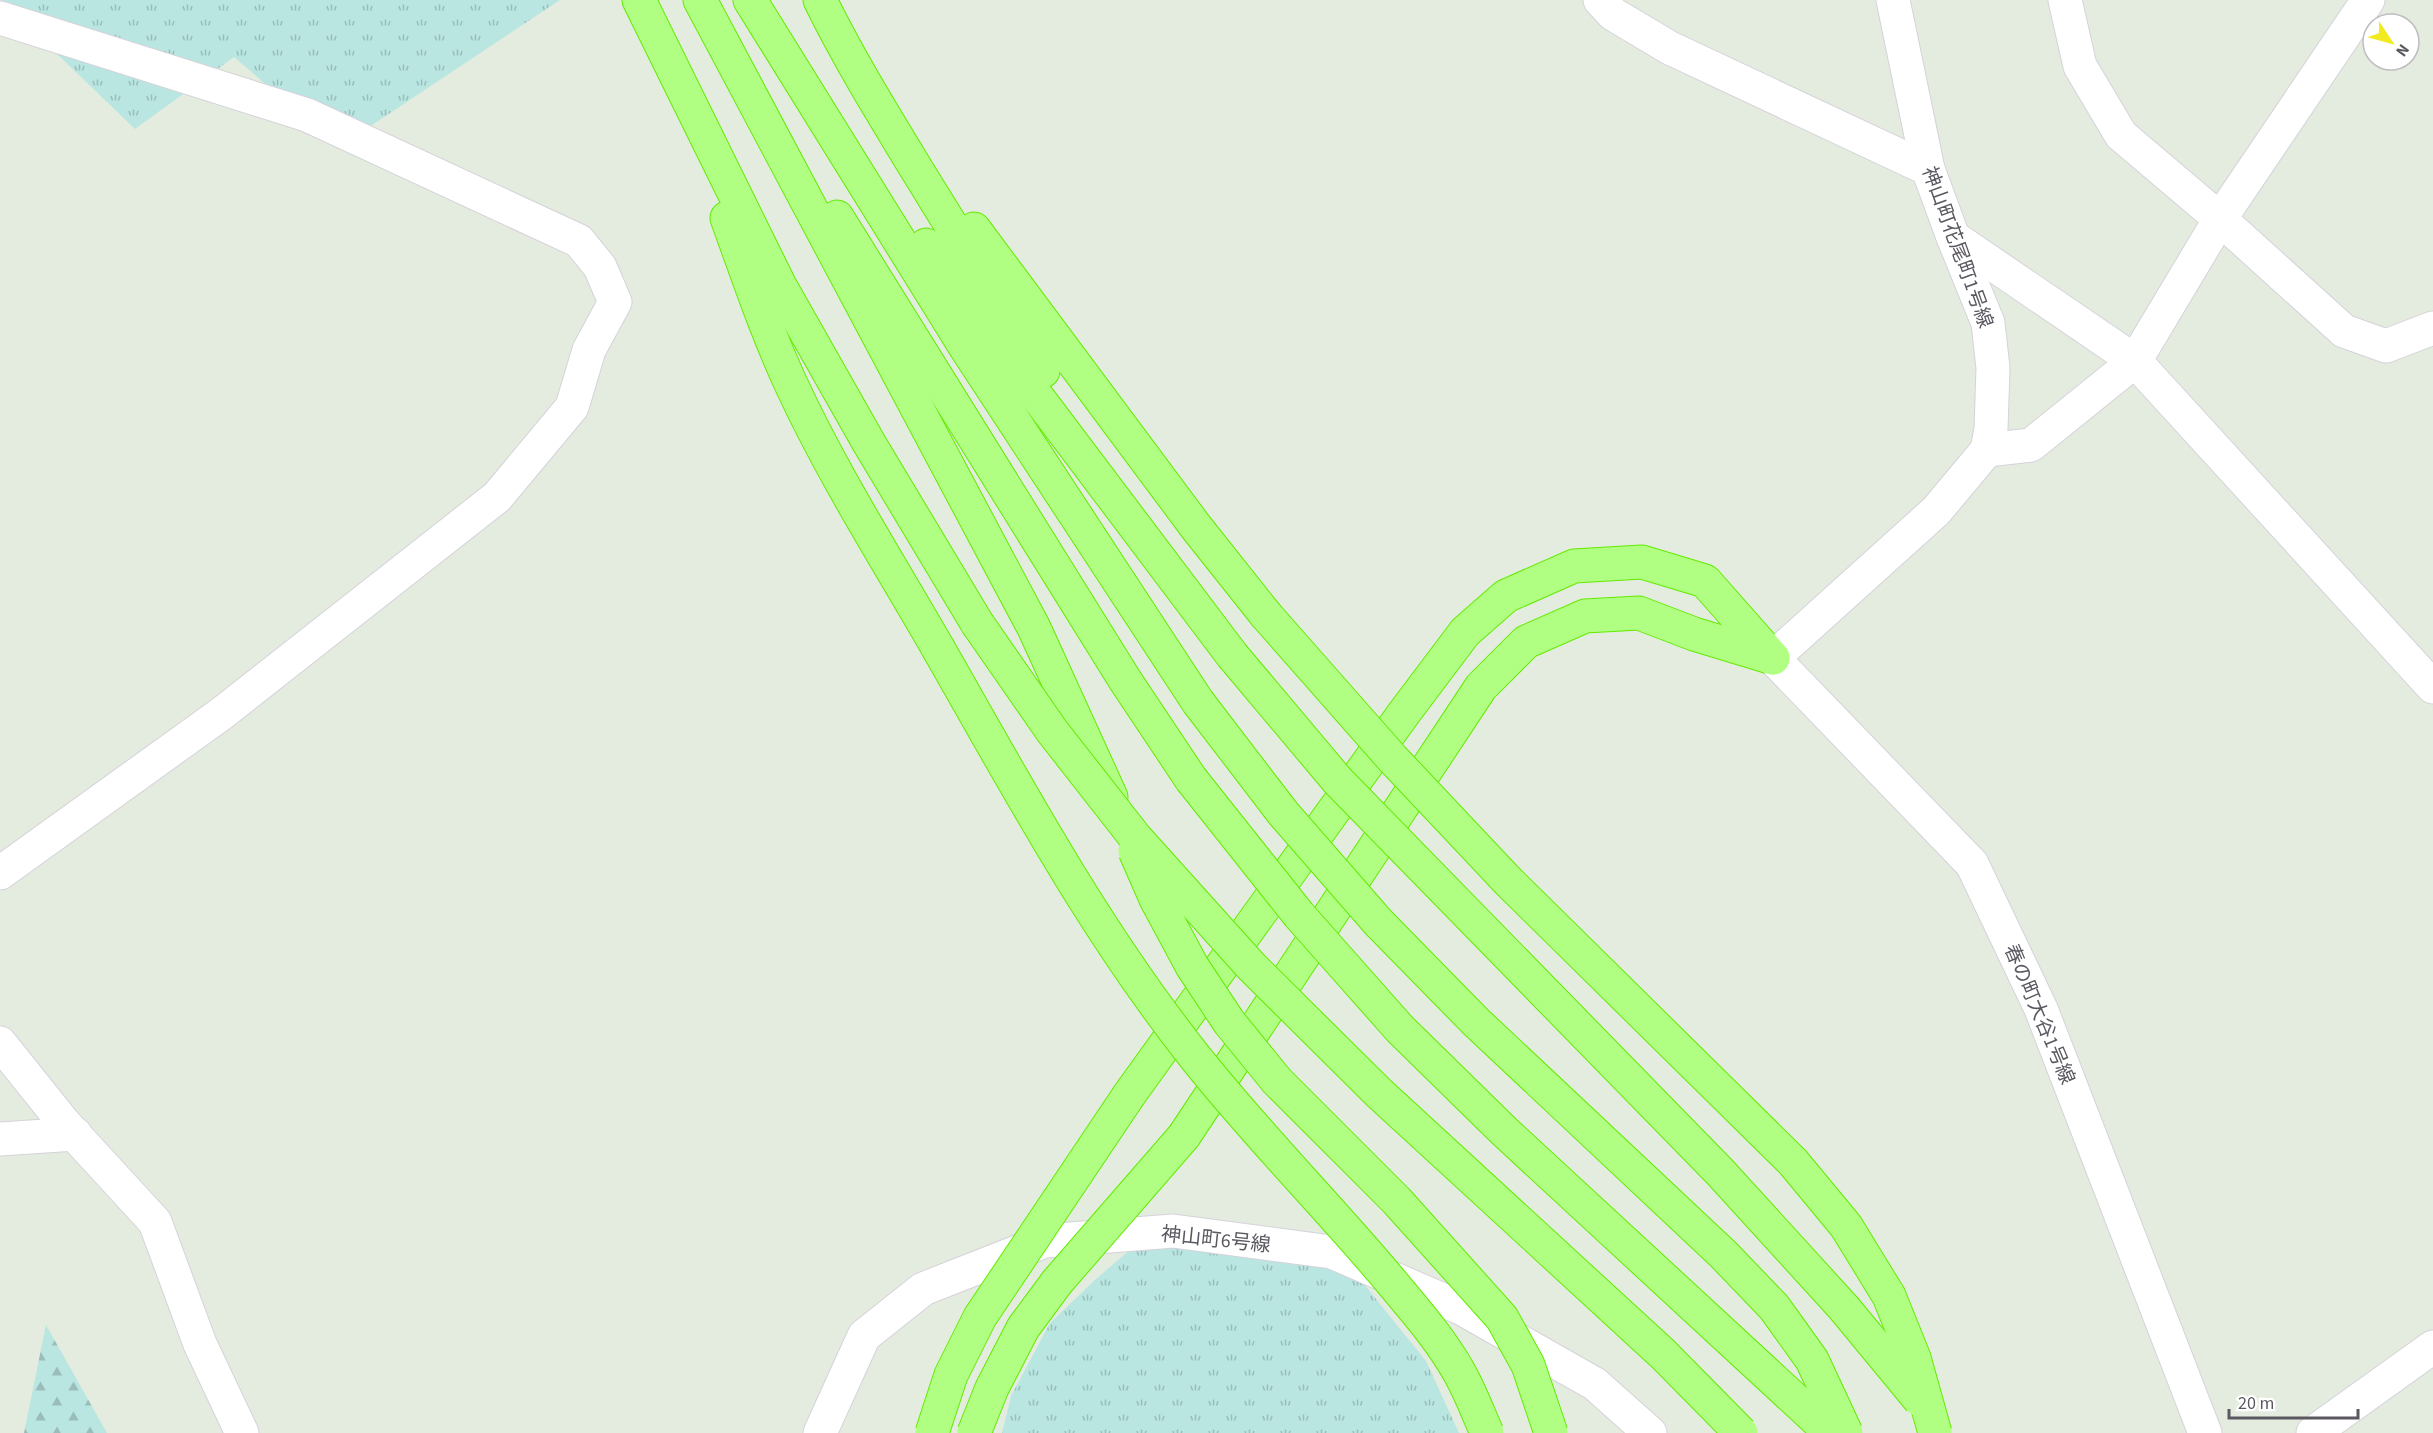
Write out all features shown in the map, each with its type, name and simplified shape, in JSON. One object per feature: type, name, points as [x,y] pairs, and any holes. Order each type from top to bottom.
[{"type":"highway","points":[[639,0],[780,286],[869,443],[977,623],[1052,731],[1135,837],[1251,966],[1379,1093],[1663,1354],[1742,1433]]},
{"type":"highway","points":[[701,0],[1119,670],[1191,779],[1299,915],[1400,1029],[1504,1131],[1831,1433]]},
{"type":"highway","points":[[701,0],[1034,628],[1166,918],[1192,966],[1229,1022],[1277,1081],[1397,1201],[1502,1318],[1528,1365],[1551,1433]]},
{"type":"highway","points":[[752,0],[968,305],[1232,655],[1338,781],[1720,1172],[1844,1308],[1947,1433]]},
{"type":"highway","points":[[752,0],[966,348],[1198,702],[1283,813],[1378,922],[1476,1022],[1723,1254],[1774,1307],[1812,1360],[1846,1433]]},
{"type":"highway","points":[[820,0],[843,48],[997,301],[1232,655]]},
{"type":"highway","points":[[675,72],[748,279],[791,384],[838,476],[1087,906],[1194,1056],[1246,1119],[1365,1251],[1418,1314],[1458,1371],[1487,1433]]},
{"type":"highway","points":[[870,91],[1025,295],[1196,527],[1266,615],[1392,758],[1466,837],[1793,1162],[1839,1217],[1889,1296],[1914,1358],[1935,1433]]},
{"type":"highway","points":[[932,1433],[951,1375],[980,1317],[1129,1095],[1465,632],[1506,596],[1574,566],[1642,562],[1705,581],[1773,658]]},
{"type":"highway","points":[[974,1433],[992,1388],[1023,1328],[1057,1282],[1184,1136],[1481,687],[1526,642],[1585,616],[1639,613],[1694,634],[1773,658]]},
{"type":"street","points":[[1600,0],[1613,14],[1670,48],[1928,169]]},
{"type":"street","name":"神山町花尾町1号線","points":[[1893,0],[1928,169],[1988,323],[1993,368],[1991,429],[1987,450]]},
{"type":"street","points":[[2065,0],[2080,66],[2121,135],[2220,219],[2344,331],[2386,346],[2433,328]]},
{"type":"street","points":[[1773,658],[1936,511],[1987,450],[2031,445],[2135,361],[2220,219],[2368,0]]},
{"type":"street","points":[[0,18],[296,112],[339,130],[579,241],[600,267],[615,302],[589,350],[572,407],[497,497],[221,714],[0,873]]},
{"type":"street","points":[[1953,237],[2135,361],[2433,687]]},
{"type":"street","name":"春の町大谷1号線","points":[[1773,658],[1972,864],[2041,1009],[2205,1433]]},
{"type":"street","points":[[0,1043],[75,1134],[155,1222],[200,1344],[242,1433]]},
{"type":"street","points":[[0,1139],[75,1134]]},
{"type":"street","name":"神山町6号線","points":[[820,1433],[864,1336],[923,1289],[1045,1241],[1173,1231],[1332,1252],[1461,1308],[1595,1384],[1650,1433]]},
{"type":"street","points":[[2313,1433],[2433,1347]]},
{"type":"green space","points":[[1,0],[560,0],[339,147],[234,57],[135,129]]},
{"type":"green space","points":[[1207,1246],[1355,1273],[1426,1361],[1459,1433],[1002,1433],[1011,1396],[1050,1323],[1096,1279],[1131,1249]]},
{"type":"green space","points":[[46,1325],[107,1433],[24,1433]]}]
